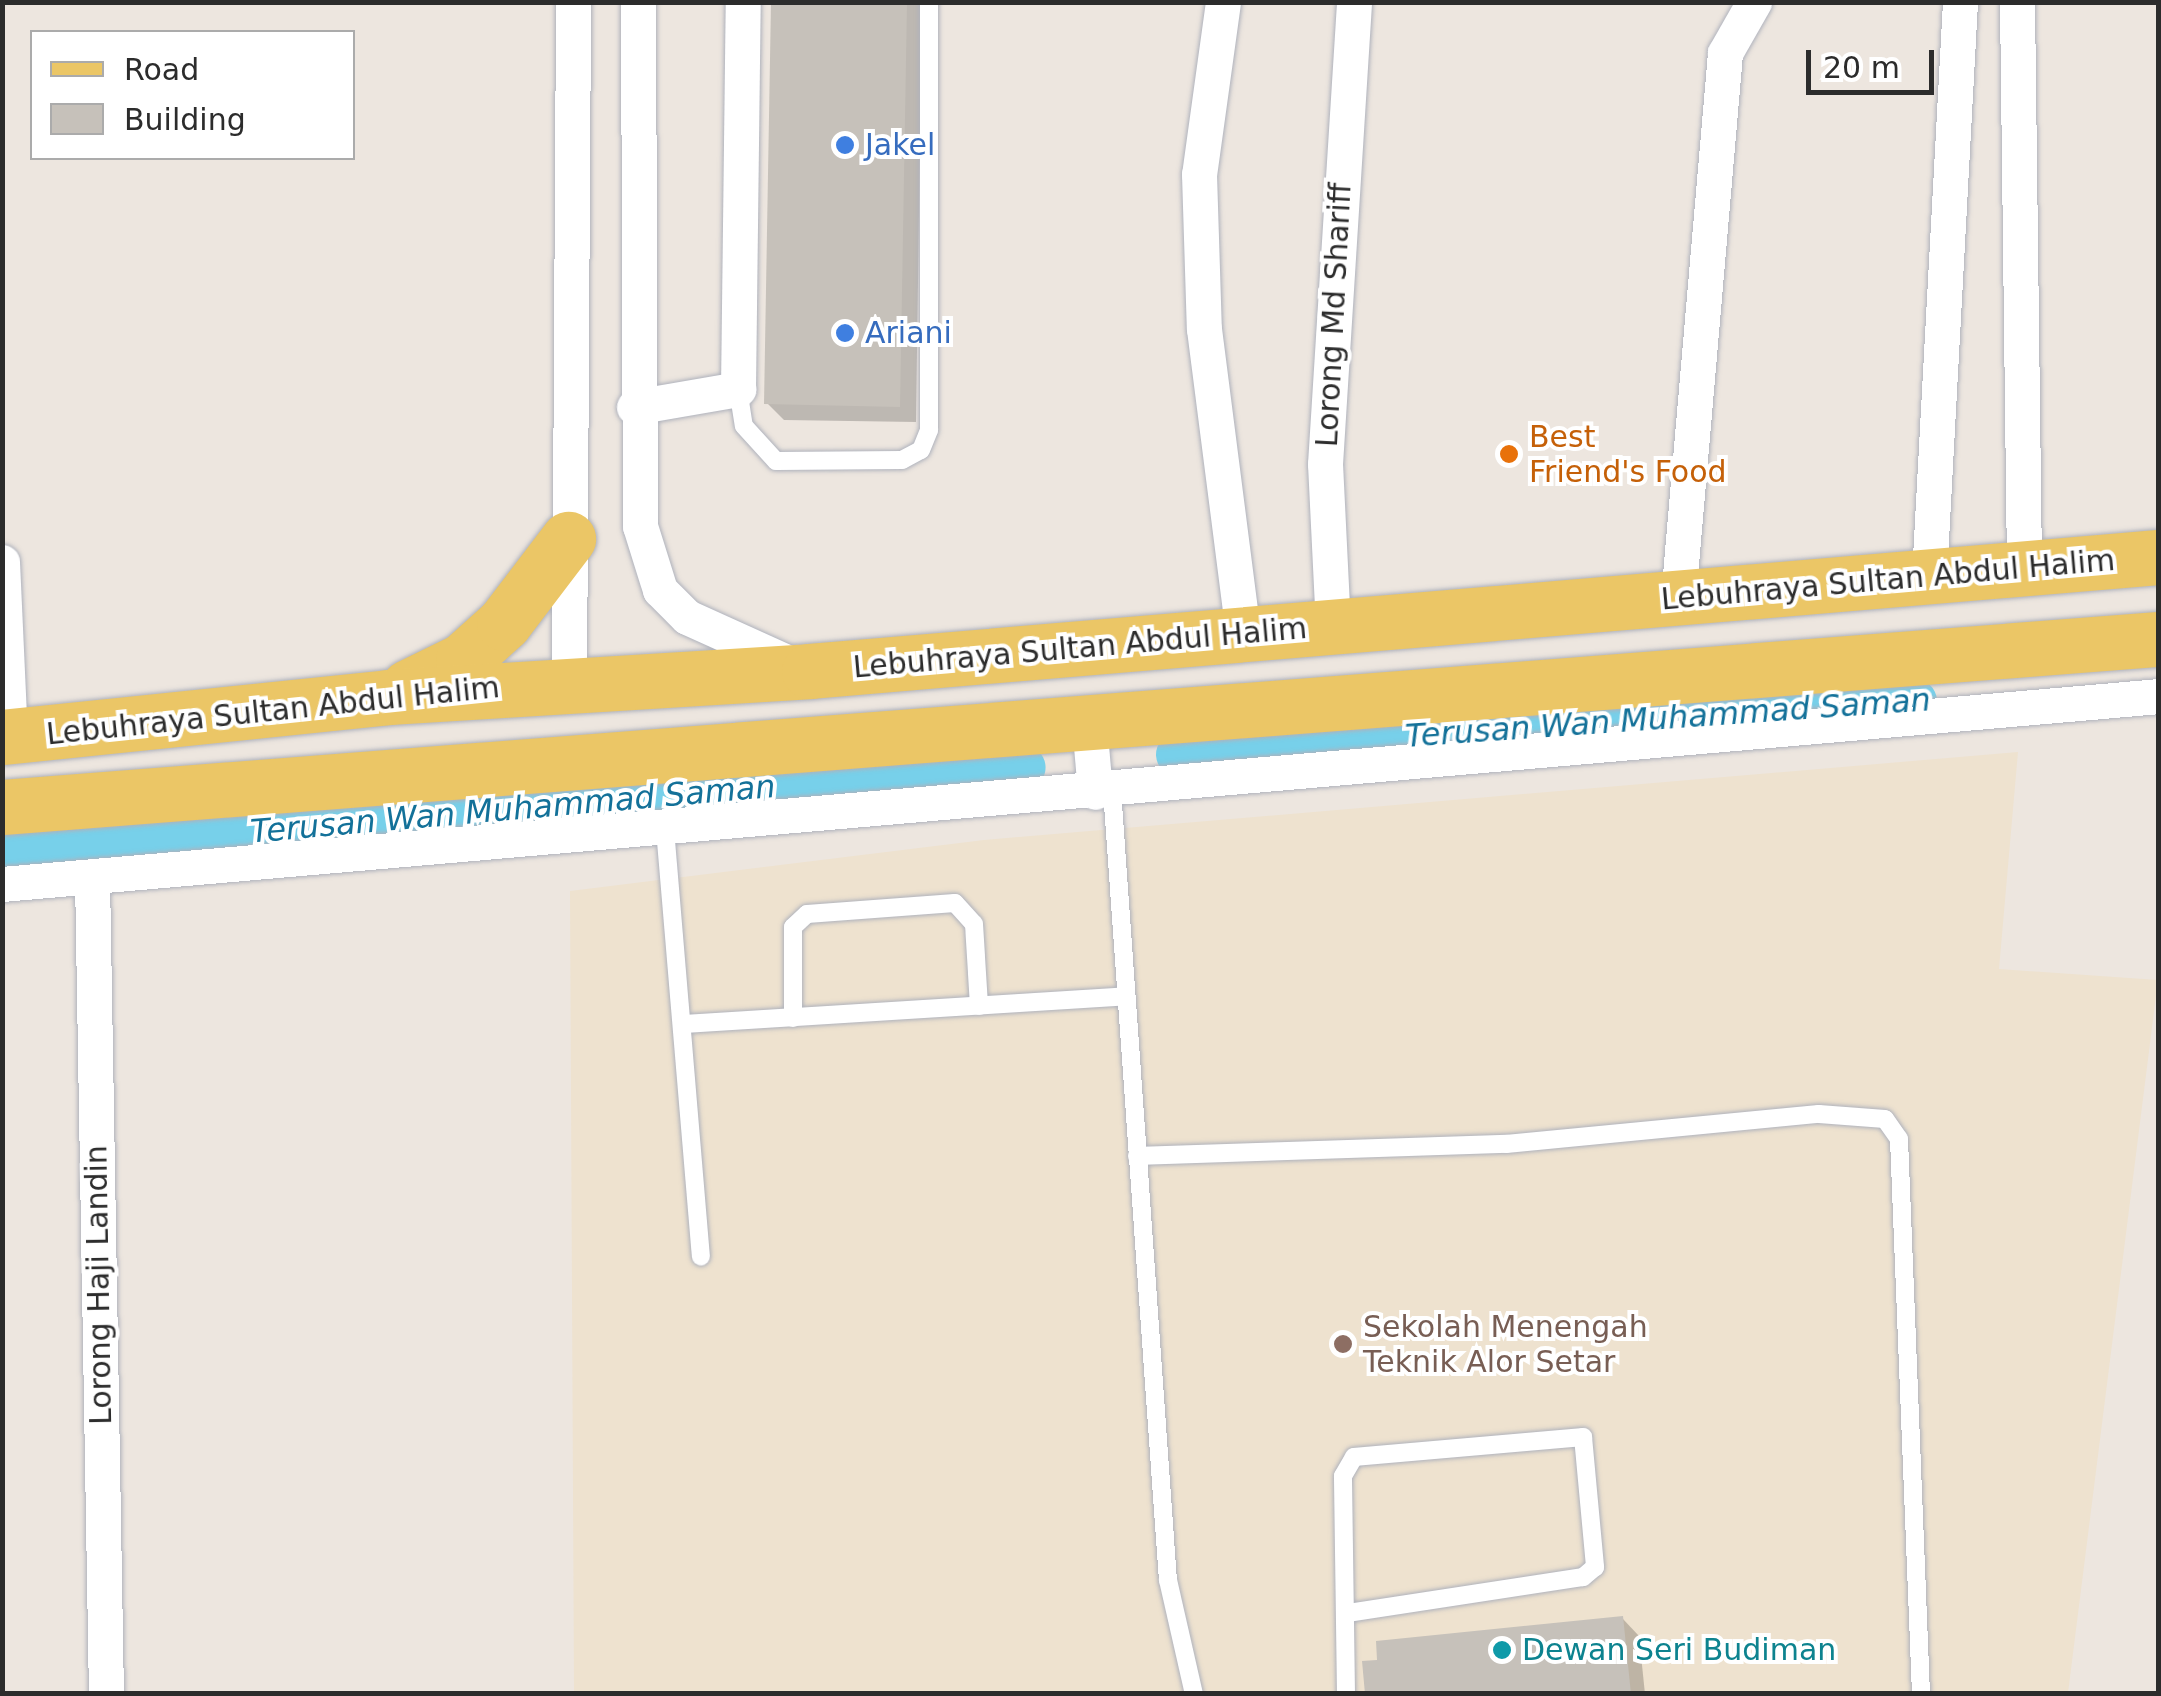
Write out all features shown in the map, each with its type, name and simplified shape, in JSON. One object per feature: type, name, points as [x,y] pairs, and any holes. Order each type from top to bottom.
[{"type":"main road","points":[[388,697],[463,660],[568,539]]},
{"type":"main road","name":"Lebuhraya Sultan Abdul Halim","points":[[6,737],[388,697],[809,671],[2158,557]]},
{"type":"main road","points":[[2,807],[2158,639]]},
{"type":"street","points":[[569,684],[574,2]]},
{"type":"street","points":[[638,2],[634,407],[640,526],[660,590],[715,636],[809,671]]},
{"type":"street","points":[[634,407],[738,388],[743,2]]},
{"type":"street","points":[[1222,2],[1199,174],[1204,329],[1242,635]]},
{"type":"street","name":"Lorong Md Shariff","points":[[1333,627],[1325,464],[1354,2]]},
{"type":"street","points":[[1678,598],[1725,53],[1754,2]]},
{"type":"street","points":[[1929,576],[1960,2]]},
{"type":"street","points":[[2017,2],[2024,569]]},
{"type":"street","points":[[2,562],[6,737]]},
{"type":"street","points":[[2,884],[2158,696]]},
{"type":"street","points":[[1090,723],[1103,791]]},
{"type":"street","name":"Lorong Haji Landin","points":[[92,877],[106,1694]]},
{"type":"lane","points":[[738,388],[744,426],[776,461],[902,460],[920,450],[928,430],[929,2]]},
{"type":"lane","points":[[1103,791],[1126,996],[1168,1580],[1194,1694]]},
{"type":"lane","points":[[665,828],[701,1256]]},
{"type":"lane","points":[[793,1018],[793,927],[806,914],[955,903],[974,924],[979,1006]]},
{"type":"lane","points":[[684,1024],[1126,996]]},
{"type":"lane","points":[[1137,1156],[1506,1144],[1820,1114],[1886,1119],[1899,1139],[1921,1694]]},
{"type":"lane","points":[[1346,1694],[1348,1613],[1343,1476],[1354,1457],[1582,1437],[1595,1566],[1583,1577],[1348,1613]]},
{"type":"shaded area","name":"Sekolah Menengah Teknik Alor Setar","points":[[2018,752],[1999,969],[2158,980],[2068,1693],[574,1693],[570,891],[984,840]]},
{"type":"building","points":[[771,2],[907,2],[900,407],[764,404]]},
{"type":"building","name":"Dewan Seri Budiman","points":[[1623,1616],[1631,1694],[1365,1694],[1362,1661],[1377,1660],[1376,1641]]},
{"type":"waterway","name":"Terusan Wan Muhammad Saman","points":[[1178,754],[1914,701]]},
{"type":"waterway","name":"Terusan Wan Muhammad Saman","points":[[2,851],[1023,767]]},
{"type":"place","name":"Jakel","points":[[845,145]]},
{"type":"place","name":"Ariani","points":[[845,333]]},
{"type":"place","name":"Best Friend's Food","points":[[1509,454]]},
{"type":"place","name":"Sekolah Menengah Teknik Alor Setar","points":[[1343,1344]]},
{"type":"place","name":"Dewan Seri Budiman","points":[[1502,1650]]}]
